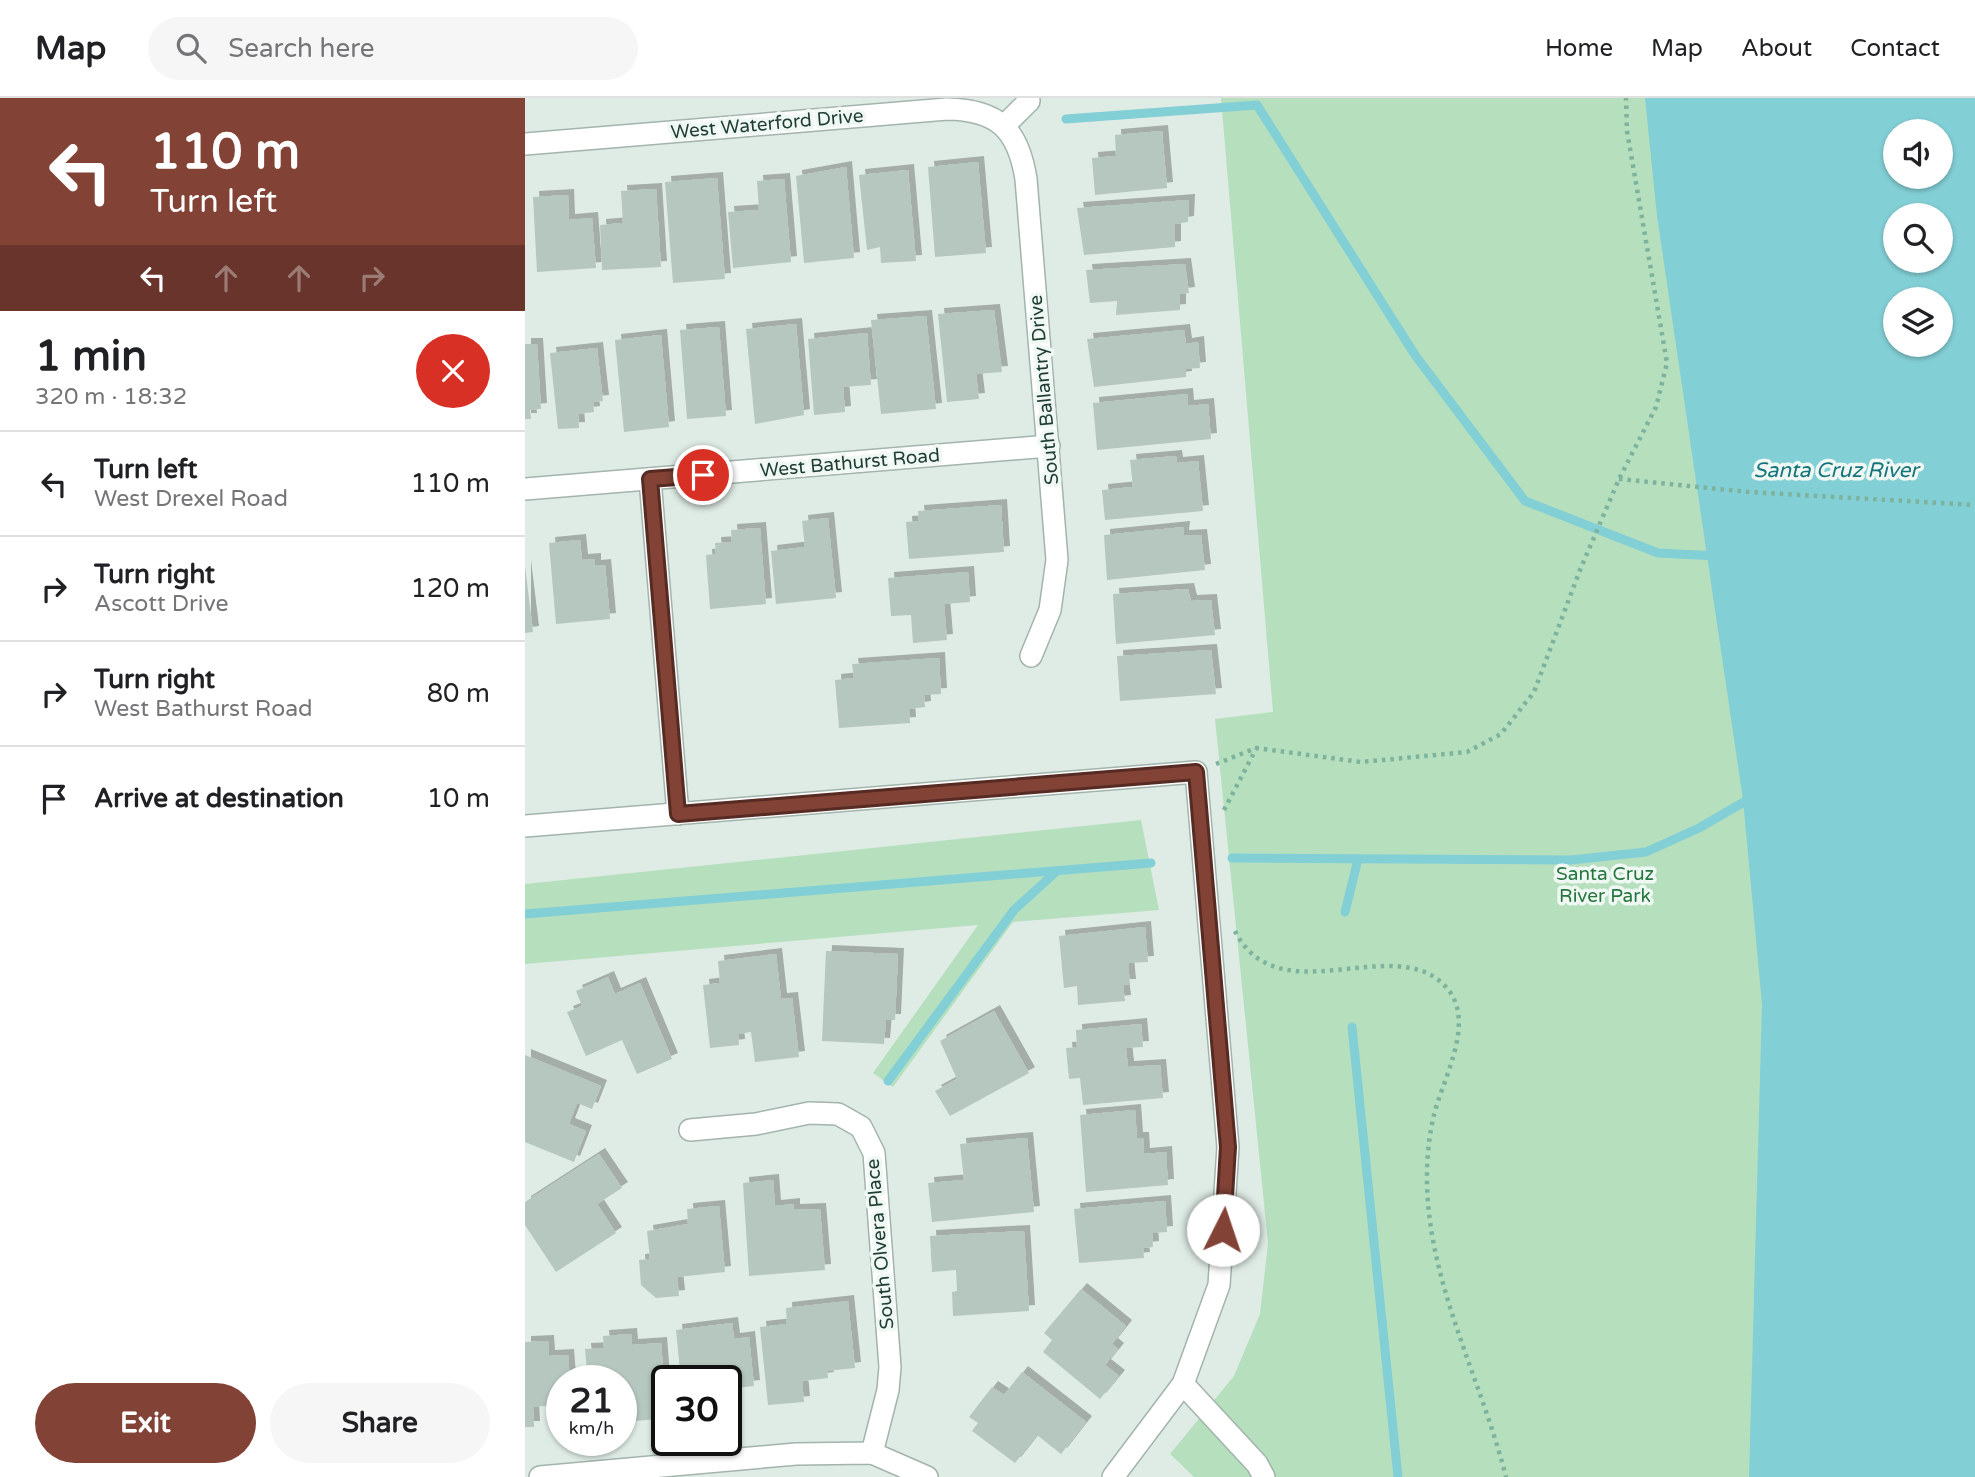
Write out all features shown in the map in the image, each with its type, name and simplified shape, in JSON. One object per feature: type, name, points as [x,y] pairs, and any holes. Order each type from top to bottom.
[{"type":"street","points":[[1004,126],[1029,101]]},
{"type":"street","name":"West Waterford Drive","points":[[525,144],[947,109],[988,114],[1004,126]]},
{"type":"street","name":"South Ballantry Drive","points":[[1004,126],[1023,159],[1026,179],[1057,559],[1050,610],[1031,656]]},
{"type":"street","name":"West Bathurst Road","points":[[525,489],[1049,446]]},
{"type":"street","points":[[650,479],[678,814]]},
{"type":"street","points":[[525,826],[1196,772],[1228,1147],[1219,1285],[1184,1384],[1113,1477]]},
{"type":"street","name":"South Olvera Place","points":[[690,1130],[756,1124],[809,1113],[838,1114],[861,1127],[874,1153],[890,1367],[888,1390],[872,1453]]},
{"type":"street","points":[[1184,1384],[1258,1464],[1264,1477]]},
{"type":"street","points":[[540,1477],[796,1454],[872,1453],[927,1477]]},
{"type":"path","points":[[1196,772],[1256,748],[1361,762],[1467,752],[1501,734],[1534,692],[1590,547],[1619,480],[1656,407],[1667,363],[1627,131],[1626,98]]},
{"type":"path","points":[[1619,480],[1749,492],[1975,505]]},
{"type":"path","points":[[1223,813],[1256,748]]},
{"type":"path","points":[[1231,922],[1241,943],[1269,964],[1306,973],[1398,966],[1425,972],[1447,988],[1458,1009],[1458,1037],[1433,1120],[1426,1202],[1443,1294],[1495,1433],[1506,1477]]},
{"type":"green space","name":"Santa Cruz River Park","points":[[1221,98],[1975,98],[1975,1477],[1194,1477],[1170,1454],[1234,1376],[1260,1314],[1268,1243],[1215,719],[1273,712]]},
{"type":"green space","points":[[1141,820],[1159,910],[1013,922],[893,1087],[873,1073],[978,925],[525,964],[525,884]]},
{"type":"water","name":"Santa Cruz River","points":[[1645,98],[1975,98],[1975,1477],[1749,1477],[1762,1004],[1743,800],[1657,216]]},
{"type":"building","points":[[1162,131],[1167,188],[1095,195],[1092,158],[1116,156],[1115,135]]},
{"type":"building","points":[[978,162],[986,253],[935,257],[928,167]]},
{"type":"building","points":[[846,167],[854,258],[804,263],[796,176]]},
{"type":"building","points":[[908,170],[916,261],[881,263],[880,247],[867,250],[859,175]]},
{"type":"building","points":[[717,178],[725,279],[673,283],[665,182]]},
{"type":"building","points":[[784,179],[791,262],[733,268],[728,212],[759,210],[757,181]]},
{"type":"building","points":[[656,189],[661,267],[602,270],[600,225],[623,223],[621,191]]},
{"type":"building","points":[[568,195],[569,220],[592,218],[596,268],[537,272],[533,197]]},
{"type":"building","points":[[1189,200],[1188,222],[1175,224],[1175,247],[1084,255],[1077,208]]},
{"type":"building","points":[[1185,264],[1189,293],[1180,294],[1180,310],[1116,315],[1117,301],[1090,303],[1086,270]]},
{"type":"building","points":[[994,310],[1002,372],[976,374],[979,399],[947,402],[938,314]]},
{"type":"building","points":[[926,316],[936,409],[881,414],[871,320]]},
{"type":"building","points":[[796,324],[804,415],[755,424],[746,329]]},
{"type":"building","points":[[719,327],[726,416],[687,419],[680,330]]},
{"type":"building","points":[[1184,330],[1186,344],[1198,342],[1200,368],[1186,369],[1186,377],[1094,387],[1087,339]]},
{"type":"building","points":[[867,333],[871,385],[843,387],[845,412],[814,415],[808,339]]},
{"type":"building","points":[[661,335],[669,427],[624,432],[615,340]]},
{"type":"building","points":[[525,344],[537,344],[541,409],[530,410],[531,419],[525,419]]},
{"type":"building","points":[[597,348],[603,401],[593,402],[594,412],[578,414],[579,428],[558,429],[550,353]]},
{"type":"building","points":[[1187,394],[1188,406],[1208,404],[1211,439],[1097,450],[1093,403]]},
{"type":"building","points":[[1176,456],[1177,463],[1198,461],[1203,511],[1105,520],[1102,490],[1133,487],[1130,460]]},
{"type":"building","points":[[1001,505],[1004,552],[909,559],[906,522],[919,521],[918,511]]},
{"type":"building","points":[[828,518],[836,598],[776,604],[771,551],[805,547],[802,521]]},
{"type":"building","points":[[1184,527],[1183,536],[1201,535],[1205,570],[1107,580],[1104,535]]},
{"type":"building","points":[[760,528],[766,604],[710,609],[706,555],[716,554],[715,543],[732,542],[731,530]]},
{"type":"building","points":[[580,540],[582,560],[595,559],[595,566],[605,565],[610,619],[556,624],[549,543]]},
{"type":"building","points":[[525,566],[533,632],[525,633]]},
{"type":"building","points":[[968,572],[970,602],[944,604],[947,640],[913,643],[911,615],[891,616],[888,578]]},
{"type":"building","points":[[1188,589],[1191,601],[1211,600],[1215,635],[1116,644],[1113,594]]},
{"type":"building","points":[[1211,650],[1216,694],[1120,701],[1117,656]]},
{"type":"building","points":[[939,658],[941,694],[924,695],[925,707],[909,709],[910,723],[839,728],[835,680],[854,678],[852,664]]},
{"type":"building","points":[[1145,927],[1148,962],[1128,963],[1130,985],[1123,985],[1125,1001],[1078,1005],[1077,986],[1064,988],[1059,936]]},
{"type":"building","points":[[826,951],[898,954],[895,1020],[886,1020],[884,1044],[822,1041]]},
{"type":"building","points":[[776,954],[781,999],[792,998],[799,1057],[755,1062],[751,1032],[738,1034],[739,1045],[710,1048],[703,985],[720,983],[718,961]]},
{"type":"building","points":[[608,977],[615,994],[640,983],[672,1059],[637,1074],[622,1040],[586,1056],[567,1012],[582,1006],[576,991]]},
{"type":"building","points":[[994,1011],[1029,1073],[950,1116],[935,1091],[957,1079],[940,1041]]},
{"type":"building","points":[[1141,1024],[1143,1047],[1126,1048],[1128,1067],[1160,1065],[1163,1098],[1083,1105],[1080,1078],[1069,1079],[1066,1048],[1077,1047],[1076,1030]]},
{"type":"building","points":[[525,1055],[601,1086],[592,1109],[577,1103],[569,1124],[586,1131],[574,1162],[525,1142]]},
{"type":"building","points":[[1135,1110],[1137,1138],[1143,1138],[1144,1154],[1166,1152],[1168,1185],[1086,1192],[1080,1115]]},
{"type":"building","points":[[1027,1138],[1034,1212],[932,1222],[928,1183],[964,1180],[960,1144]]},
{"type":"building","points":[[599,1154],[622,1188],[597,1204],[616,1233],[556,1272],[525,1225],[525,1202]]},
{"type":"building","points":[[773,1180],[775,1206],[794,1204],[794,1210],[820,1209],[825,1270],[749,1276],[743,1183]]},
{"type":"building","points":[[1165,1201],[1167,1232],[1152,1233],[1153,1247],[1143,1248],[1144,1258],[1079,1263],[1074,1209]]},
{"type":"building","points":[[719,1206],[725,1272],[677,1277],[679,1296],[656,1298],[641,1285],[639,1260],[650,1259],[647,1231],[688,1224],[687,1209]]},
{"type":"building","points":[[1024,1231],[1029,1311],[953,1316],[952,1292],[957,1291],[956,1270],[932,1272],[930,1236]]},
{"type":"building","points":[[1081,1289],[1126,1326],[1112,1344],[1118,1349],[1105,1365],[1119,1376],[1100,1399],[1043,1352],[1052,1340],[1044,1333]]},
{"type":"building","points":[[848,1301],[855,1368],[827,1371],[828,1378],[802,1381],[804,1402],[768,1405],[760,1327],[787,1324],[786,1308]]},
{"type":"building","points":[[732,1323],[734,1339],[749,1337],[754,1386],[742,1387],[742,1365],[679,1365],[676,1330]]},
{"type":"building","points":[[631,1334],[632,1345],[661,1343],[663,1365],[651,1365],[651,1420],[637,1421],[637,1365],[586,1365],[585,1349],[604,1348],[603,1336]]},
{"type":"building","points":[[548,1341],[549,1356],[568,1355],[569,1365],[546,1365],[546,1406],[533,1407],[534,1427],[525,1427],[525,1342]]},
{"type":"building","points":[[1022,1372],[1086,1422],[1061,1454],[1037,1435],[1015,1463],[972,1431],[978,1423],[969,1417],[992,1387],[1004,1395]]},
{"type":"waterway","points":[[1066,119],[1257,105],[1415,355],[1525,501],[1658,553],[1718,556]]},
{"type":"waterway","points":[[1232,858],[1571,860],[1646,852],[1699,828],[1751,798]]},
{"type":"waterway","points":[[1345,912],[1358,859]]},
{"type":"waterway","points":[[525,914],[1151,863]]},
{"type":"waterway","points":[[888,1081],[1014,910],[1057,871]]},
{"type":"waterway","points":[[1352,1027],[1398,1477]]},
{"type":"route","points":[[703,475],[650,479],[678,814],[1196,772],[1228,1147],[1223,1230]]}]
